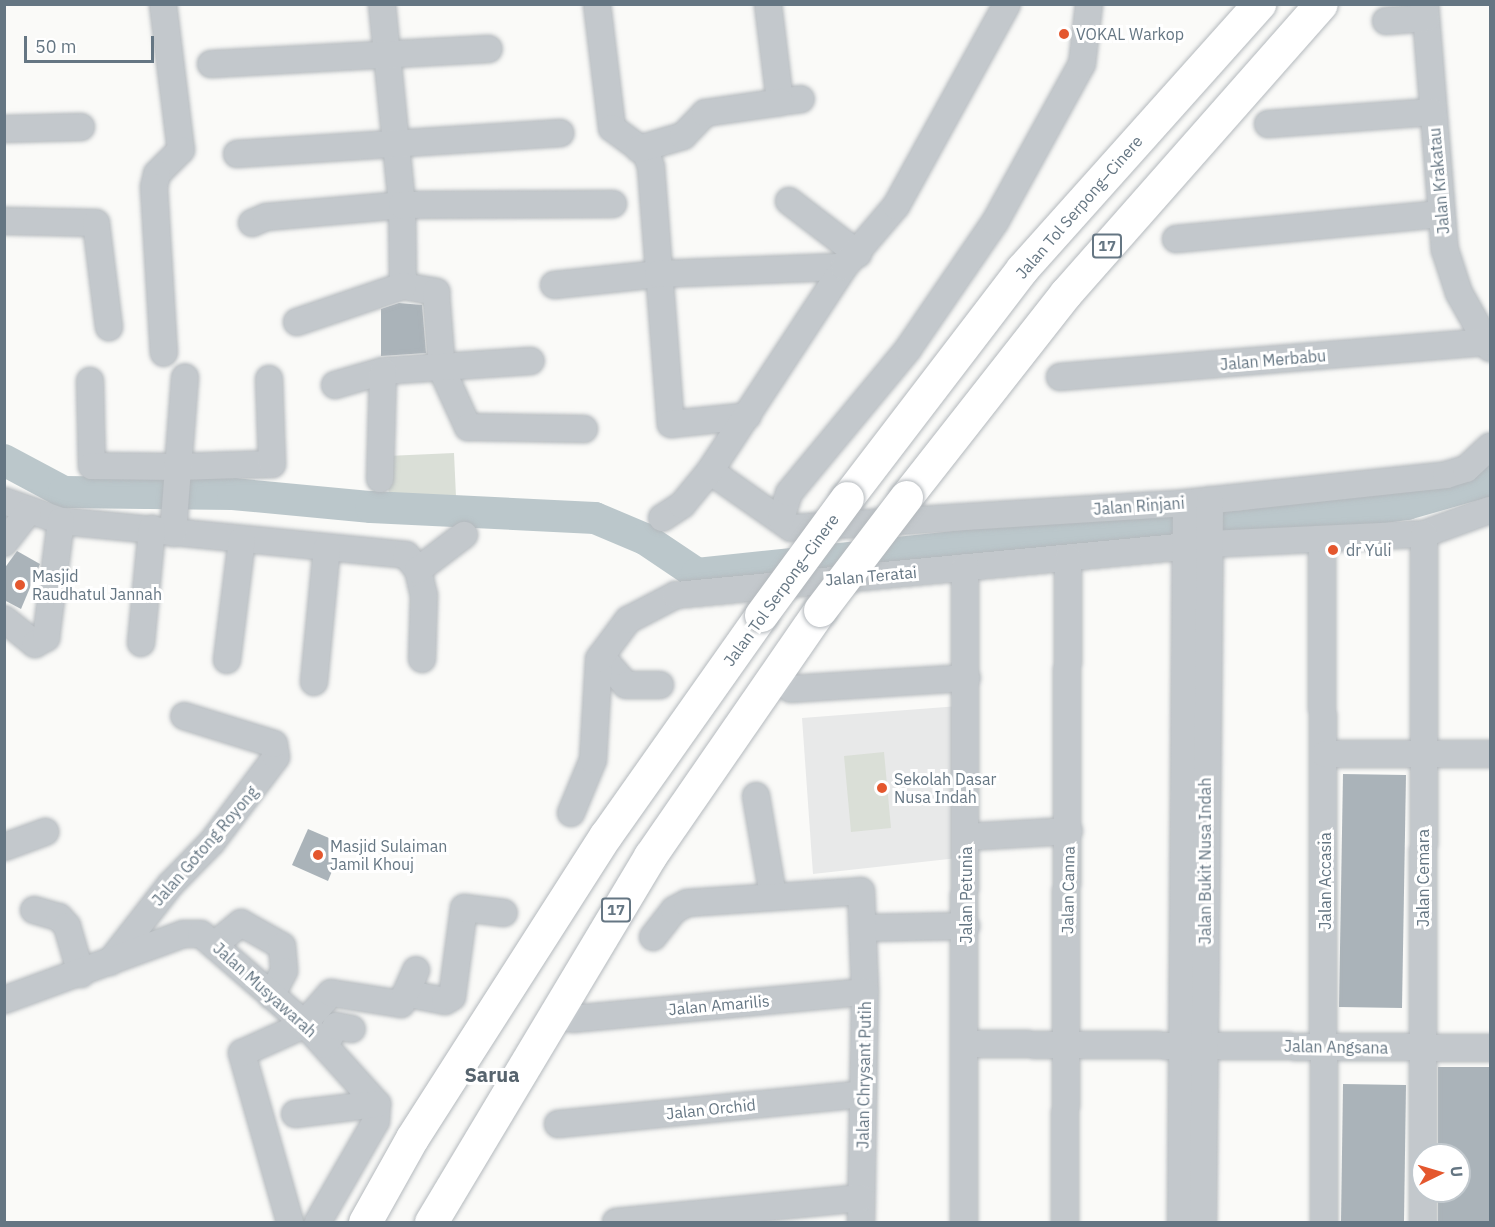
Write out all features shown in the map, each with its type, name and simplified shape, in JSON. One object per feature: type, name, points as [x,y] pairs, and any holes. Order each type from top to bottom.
[{"type":"highway","name":"Jalan Tol Serpong–Cinere","points":[[365,1222],[412,1138],[606,835],[761,615],[847,498],[1022,269],[1259,4]]},
{"type":"highway","name":"17","points":[[431,1222],[650,856],[820,610],[1066,293],[1321,4]]},
{"type":"street","points":[[382,4],[402,205],[403,286]]},
{"type":"street","points":[[597,4],[612,129],[639,149],[651,166],[671,424],[748,416]]},
{"type":"street","points":[[639,149],[683,136],[705,113],[790,100],[768,4]]},
{"type":"street","points":[[662,518],[682,505],[710,471],[851,261],[896,206],[944,126],[977,51],[1007,4]]},
{"type":"street","points":[[781,519],[789,493],[908,349],[995,222],[1082,64],[1089,4]]},
{"type":"street","points":[[1386,21],[1425,11]]},
{"type":"street","name":"Jalan Krakatau","points":[[1425,11],[1441,214],[1450,271],[1488,345]]},
{"type":"street","points":[[164,352],[154,187],[157,174],[181,150],[175,96],[169,86],[165,15]]},
{"type":"street","points":[[211,64],[388,57],[489,49]]},
{"type":"street","points":[[1268,124],[1433,112]]},
{"type":"street","points":[[4,129],[81,127]]},
{"type":"street","points":[[237,154],[396,146],[560,133]]},
{"type":"street","points":[[789,201],[851,261]]},
{"type":"street","points":[[252,223],[266,217],[402,205],[613,204]]},
{"type":"street","points":[[1176,239],[1441,214]]},
{"type":"street","points":[[4,221],[96,223],[109,327]]},
{"type":"street","points":[[554,285],[658,274],[851,261]]},
{"type":"street","points":[[297,322],[403,286],[436,292],[442,370],[472,431],[584,429]]},
{"type":"street","name":"Jalan Merbabu","points":[[1060,377],[1488,345]]},
{"type":"street","points":[[335,386],[383,371],[442,370],[531,360]]},
{"type":"street","points":[[380,479],[383,371]]},
{"type":"street","points":[[141,643],[176,476],[185,377]]},
{"type":"street","points":[[90,381],[92,466],[176,476],[272,464],[269,379]]},
{"type":"street","name":"Jalan Rinjani","points":[[710,471],[791,528],[1198,504],[1446,475],[1467,469],[1491,447]]},
{"type":"street","points":[[4,501],[28,512],[61,521],[166,525],[242,540],[406,555],[418,570],[424,595],[422,659]]},
{"type":"street","name":"Jalan Bukit Nusa Indah","points":[[1181,1222],[1193,1044],[1198,504]]},
{"type":"street","name":"Jalan Teratai","points":[[601,656],[628,620],[676,595],[1068,558],[1196,543],[1322,540],[1424,534],[1491,510]]},
{"type":"street","points":[[4,543],[28,512]]},
{"type":"street","points":[[4,619],[35,644],[46,638],[61,521]]},
{"type":"street","name":"Jalan Cemara","points":[[1423,1222],[1424,534]]},
{"type":"street","points":[[418,570],[464,535]]},
{"type":"street","points":[[227,660],[242,540]]},
{"type":"street","name":"Jalan Accasia","points":[[1322,540],[1325,754],[1324,1222]]},
{"type":"street","points":[[314,682],[327,548]]},
{"type":"street","name":"Jalan Canna","points":[[1065,1222],[1069,831],[1068,558]]},
{"type":"street","name":"Jalan Petunia","points":[[964,1222],[967,678],[965,567]]},
{"type":"street","points":[[601,656],[626,685],[660,685]]},
{"type":"street","points":[[571,813],[593,760],[601,656]]},
{"type":"street","points":[[791,688],[967,678]]},
{"type":"street","name":"Jalan Gotong Royong","points":[[110,962],[170,885],[212,842],[276,757],[271,742],[184,716]]},
{"type":"street","points":[[1325,754],[1491,754]]},
{"type":"street","points":[[653,938],[680,905],[773,895],[756,796]]},
{"type":"street","points":[[966,837],[1069,831]]},
{"type":"street","points":[[4,847],[45,832]]},
{"type":"street","name":"Jalan Chrysant Putih","points":[[773,895],[861,891],[866,992],[861,1210]]},
{"type":"street","points":[[409,994],[445,1001],[452,997],[464,908],[504,912]]},
{"type":"street","points":[[34,910],[59,917],[67,926],[81,974]]},
{"type":"street","points":[[214,945],[241,923],[282,945],[284,971],[271,996]]},
{"type":"street","points":[[864,928],[966,926]]},
{"type":"street","name":"Jalan Musyawarah","points":[[4,1000],[194,932],[214,945],[305,1024],[377,1104]]},
{"type":"street","points":[[290,1222],[242,1053],[305,1024],[331,993],[393,1004],[409,994],[416,969]]},
{"type":"street","name":"Jalan Amarilis","points":[[572,1019],[866,992]]},
{"type":"street","points":[[325,1045],[336,1026],[352,1029]]},
{"type":"street","name":"Jalan Angsana","points":[[965,1044],[1491,1048]]},
{"type":"street","name":"Jalan Bukit Nusa Indah","points":[[1193,1044],[1203,1222]]},
{"type":"street","name":"Jalan Orchid","points":[[558,1124],[863,1094]]},
{"type":"street","points":[[295,1114],[377,1104],[376,1121],[318,1222]]},
{"type":"street","points":[[616,1222],[861,1210]]},
{"type":"shaded area","points":[[454,453],[456,497],[389,500],[387,456]]},
{"type":"shaded area","name":"Sekolah Dasar Nusa Indah","points":[[959,706],[958,858],[813,874],[802,718]]},
{"type":"shaded area","points":[[884,752],[891,828],[851,832],[844,756]]},
{"type":"building","points":[[399,303],[422,305],[426,353],[381,356],[381,309]]},
{"type":"building","name":"Masjid Raudhatul Jannah","points":[[17,551],[40,564],[21,609],[4,600],[4,569]]},
{"type":"building","points":[[1343,774],[1406,775],[1402,1008],[1339,1007]]},
{"type":"building","name":"Masjid Sulaiman Jamil Khouj","points":[[308,829],[343,844],[328,881],[292,865]]},
{"type":"building","points":[[1438,1067],[1491,1067],[1491,1222],[1438,1222],[1438,1203],[1471,1203],[1471,1143],[1438,1143]]},
{"type":"building","points":[[1343,1084],[1406,1085],[1404,1222],[1341,1222]]},
{"type":"waterway","points":[[4,460],[64,492],[233,494],[371,507],[595,518],[645,539],[697,574],[1068,535],[1236,527],[1407,504],[1490,480]]},
{"type":"place","name":"VOKAL Warkop","points":[[1064,34]]},
{"type":"place","name":"dr Yuli","points":[[1333,550]]},
{"type":"place","name":"Masjid Raudhatul Jannah","points":[[20,585]]},
{"type":"place","name":"Sekolah Dasar Nusa Indah","points":[[882,788]]},
{"type":"place","name":"Masjid Sulaiman Jamil Khouj","points":[[318,855]]},
{"type":"district","name":"Sarua","points":[[492,1074]]}]
